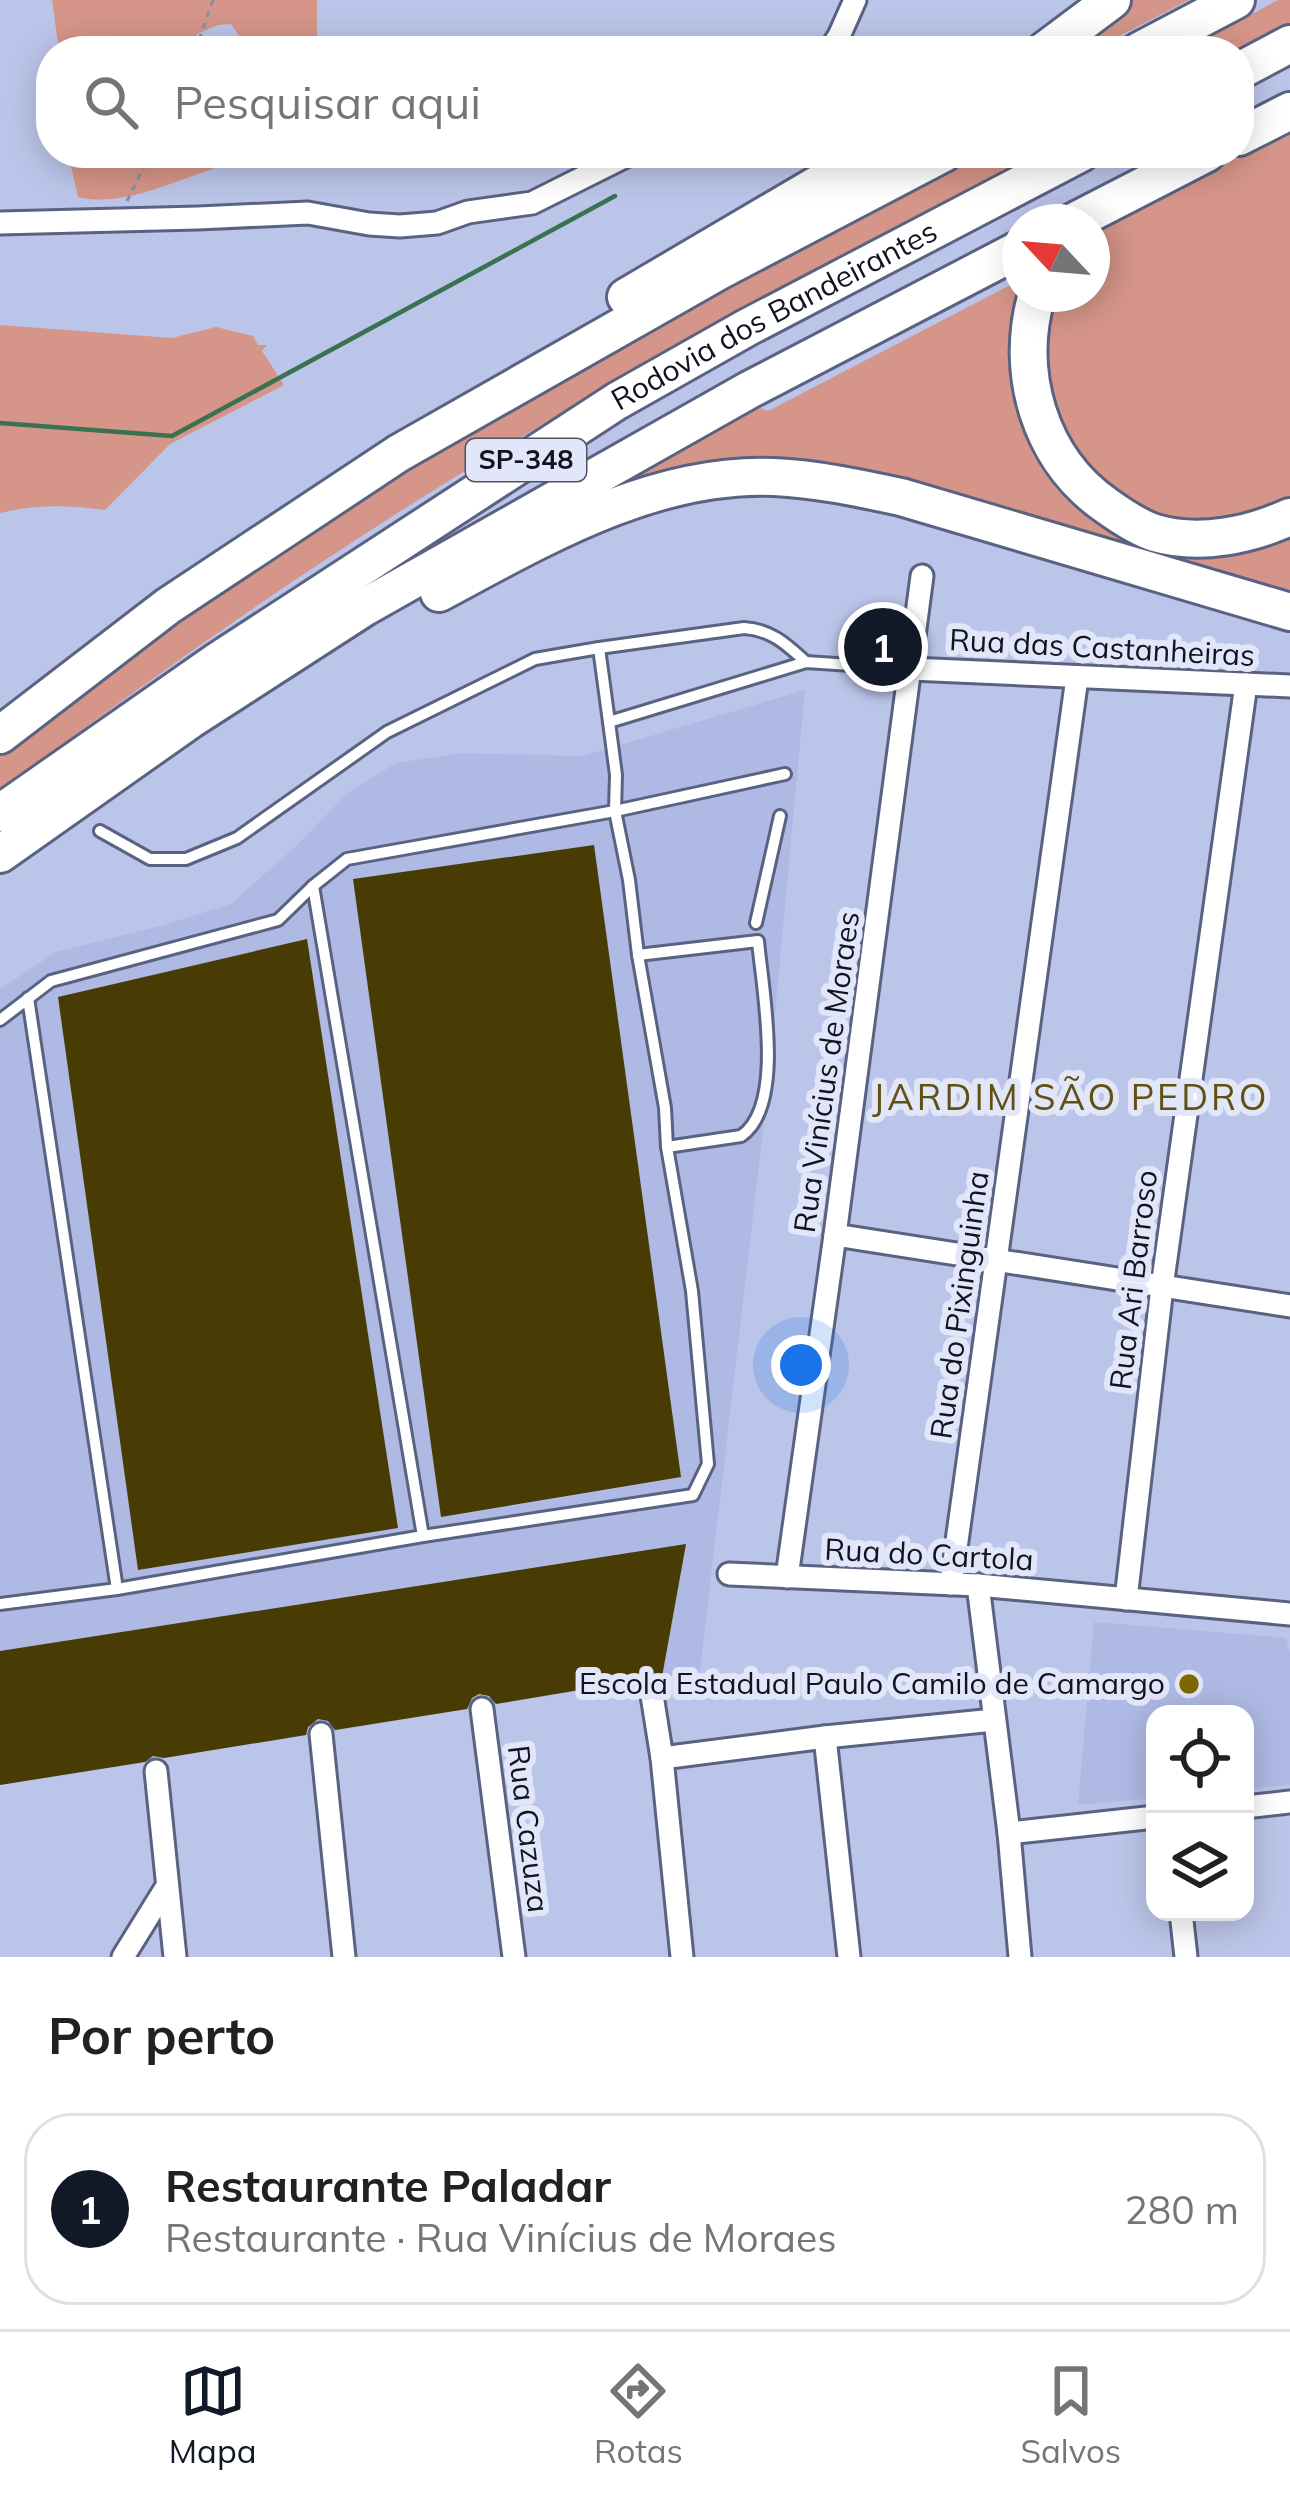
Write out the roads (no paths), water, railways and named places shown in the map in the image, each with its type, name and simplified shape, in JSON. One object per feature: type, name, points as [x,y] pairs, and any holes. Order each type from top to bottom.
[{"type":"highway","points":[[1064,36],[1112,0]]},
{"type":"highway","points":[[1168,36],[1236,0]]},
{"type":"highway","points":[[1254,62],[1290,44]]},
{"type":"highway","points":[[1254,129],[1290,111]]},
{"type":"highway","points":[[399,453],[556,340],[845,168]]},
{"type":"highway","name":"Rodovia dos Bandeirantes","points":[[0,735],[168,606],[399,453],[719,271],[915,168]]},
{"type":"highway","name":"Rodovia dos Bandeirantes","points":[[0,813],[219,660],[617,400],[1052,168]]},
{"type":"highway","points":[[1108,204],[1177,168]]},
{"type":"highway","points":[[1110,207],[1144,185]]},
{"type":"highway","points":[[0,854],[190,720],[385,596],[749,390],[1002,259]]},
{"type":"highway","points":[[1033,312],[1028,339],[1029,380],[1041,422],[1058,458],[1088,493],[1155,532],[1189,537],[1228,537],[1290,517]]},
{"type":"highway","points":[[190,720],[541,539],[655,491],[715,481],[771,477],[835,483],[901,497],[1290,612]]},
{"type":"street","points":[[839,36],[855,0]]},
{"type":"street","points":[[0,223],[308,213],[369,224],[437,223],[468,212],[532,203],[602,168]]},
{"type":"street","name":"Rua Vinícius de Moraes","points":[[787,1577],[922,576]]},
{"type":"street","name":"Rua das Castanheiras","points":[[910,669],[1290,686]]},
{"type":"street","name":"Rua do Pixinguinha","points":[[951,1584],[1077,678]]},
{"type":"street","name":"Rua Ari Barroso","points":[[1126,1599],[1162,1287],[1246,684]]},
{"type":"street","points":[[836,1235],[1290,1306]]},
{"type":"street","name":"Rua do Cartola","points":[[729,1574],[978,1585],[1290,1614]]},
{"type":"street","points":[[978,1585],[1009,1833],[1019,1957]]},
{"type":"street","points":[[651,1689],[682,1957]]},
{"type":"street","name":"Rua Cazuza","points":[[482,1709],[514,1957]]},
{"type":"street","points":[[662,1758],[994,1720]]},
{"type":"street","points":[[321,1734],[344,1957]]},
{"type":"street","points":[[825,1737],[849,1957]]},
{"type":"street","points":[[156,1771],[175,1957]]},
{"type":"street","points":[[1254,1806],[1290,1802]]},
{"type":"street","points":[[1009,1833],[1146,1818]]},
{"type":"street","points":[[123,1957],[167,1886]]},
{"type":"street","points":[[1182,1921],[1186,1957]]},
{"type":"lane","points":[[100,831],[150,859],[187,859],[237,838],[387,732],[535,658],[744,628],[762,629],[806,662]]},
{"type":"lane","points":[[0,1604],[693,1495],[708,1464],[692,1291],[615,812],[616,775],[599,649]]},
{"type":"lane","points":[[609,722],[806,662],[910,669]]},
{"type":"lane","points":[[0,1020],[51,981],[278,920],[347,859],[615,812],[785,774]]},
{"type":"lane","points":[[756,923],[780,816]]},
{"type":"lane","points":[[313,886],[423,1536]]},
{"type":"lane","points":[[638,955],[758,941],[769,1061],[758,1119],[740,1136],[668,1147]]},
{"type":"lane","points":[[28,998],[117,1589]]},
{"type":"waterway","points":[[0,423],[172,436],[615,196]]},
{"type":"place","name":"Restaurante Paladar","points":[[883,647]]},
{"type":"place","name":"Escola Estadual Paulo Camilo de Camargo","points":[[1189,1684]]},
{"type":"district","name":"JARDIM SÃO PEDRO","points":[[1071,1097]]}]
